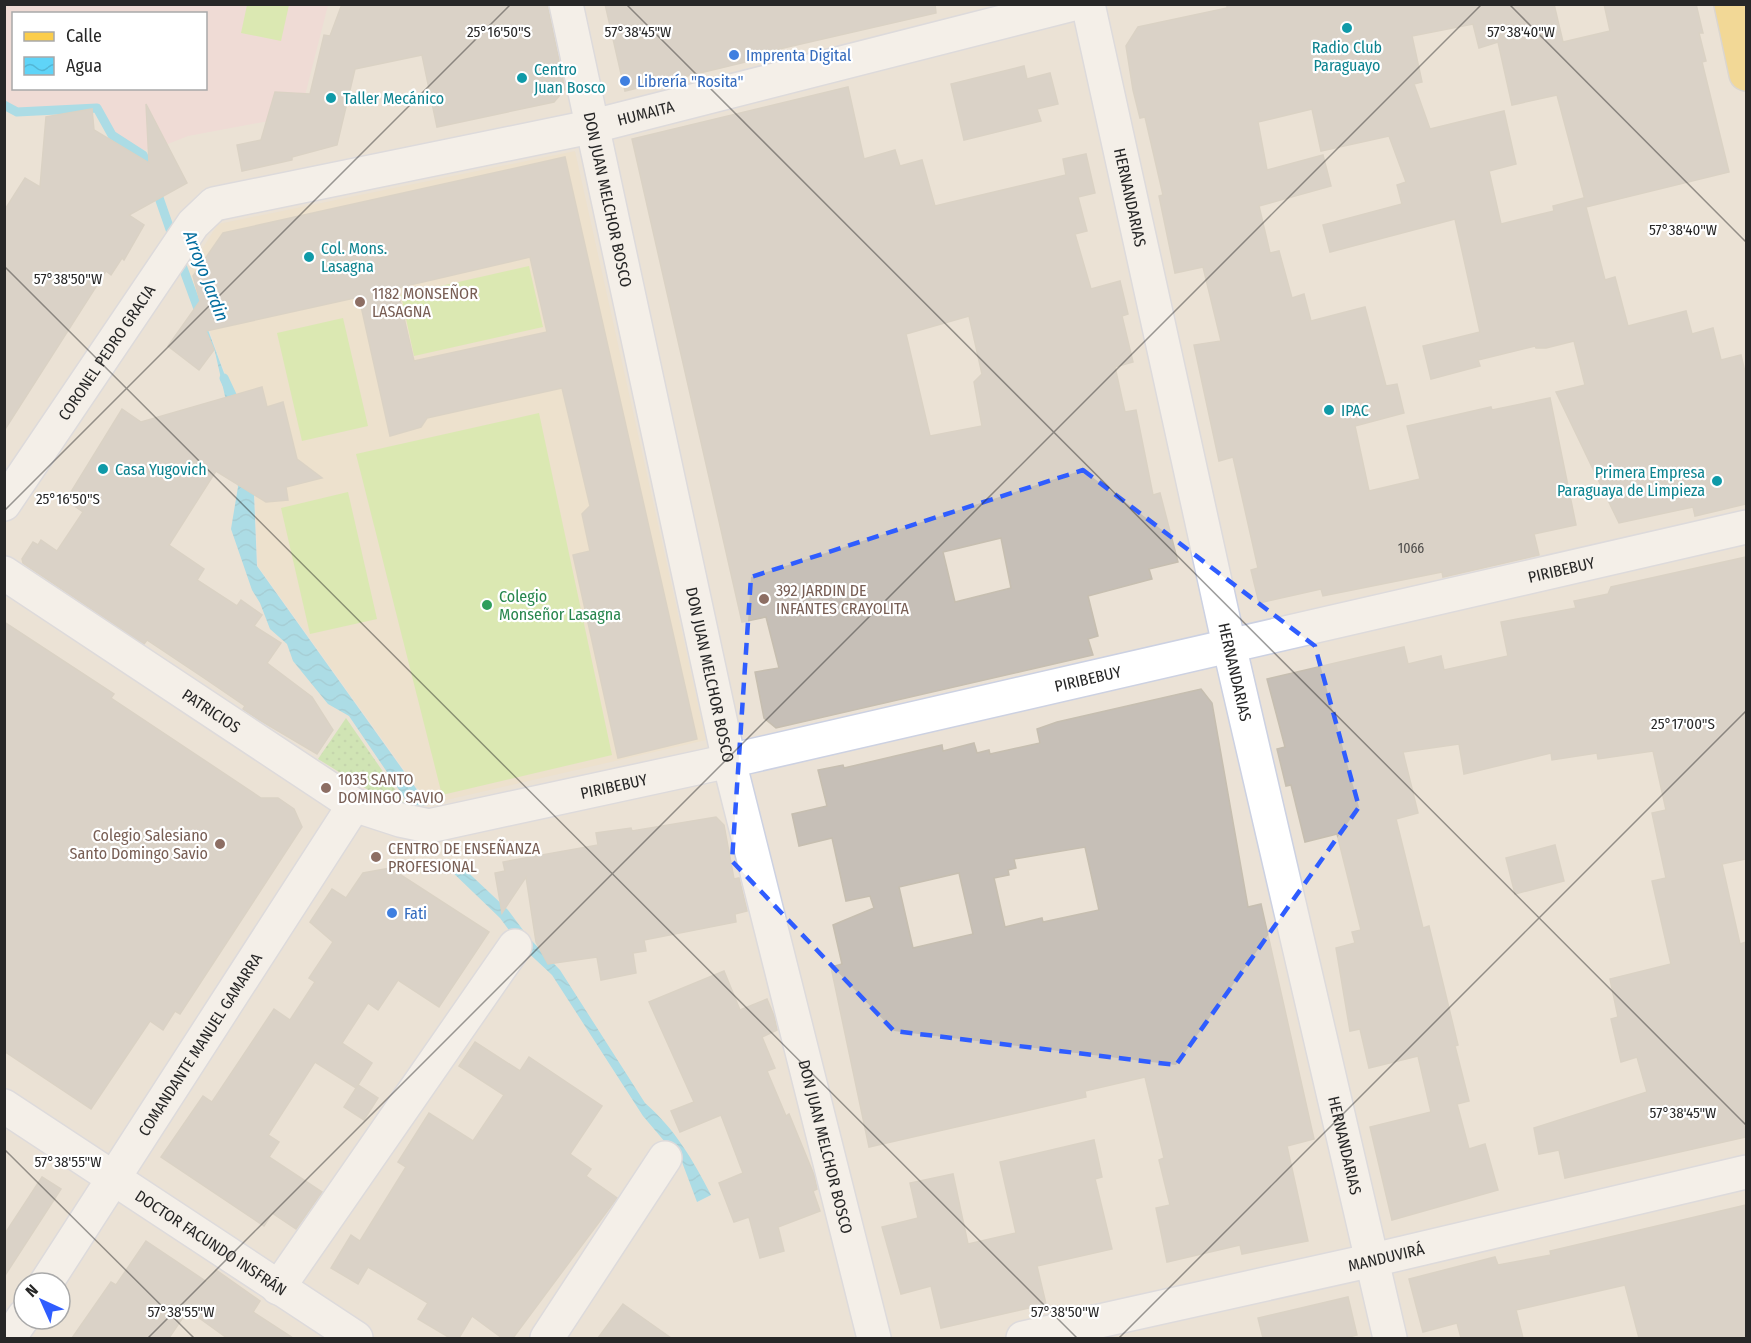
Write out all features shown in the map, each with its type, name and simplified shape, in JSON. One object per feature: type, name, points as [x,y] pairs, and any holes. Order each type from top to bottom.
[{"type":"main road","points":[[1731,4],[1746,74]]},
{"type":"street","name":"DON JUAN MELCHOR BOSCO","points":[[566,4],[590,126],[729,761],[874,1338]]},
{"type":"street","name":"HUMAITA","points":[[203,214],[590,126],[1073,4]]},
{"type":"street","name":"HERNANDARIAS","points":[[1088,4],[1229,645],[1390,1338]]},
{"type":"street","name":"CORONEL PEDRO GRACIA","points":[[4,504],[156,278],[203,214]]},
{"type":"street","name":"PIRIBEBUY","points":[[429,826],[729,761],[1746,527]]},
{"type":"street","name":"PATRICIOS","points":[[4,573],[354,805],[400,820],[429,826]]},
{"type":"street","name":"COMANDANTE MANUEL GAMARRA","points":[[54,1271],[354,805]]},
{"type":"street","points":[[278,1288],[515,946]]},
{"type":"street","name":"DOCTOR FACUNDO INSFRÁN","points":[[4,1106],[356,1338]]},
{"type":"street","points":[[547,1338],[665,1158]]},
{"type":"street","name":"MANDUVIRÁ","points":[[1023,1338],[1373,1260],[1746,1172]]},
{"type":"highlighted area","points":[[1083,470],[1315,646],[1359,807],[1176,1065],[894,1031],[732,861],[751,577]]},
{"type":"shaded area","points":[[4,5],[328,5],[300,115],[188,136],[160,147],[144,150],[113,133],[99,105],[17,111],[5,103]]},
{"type":"shaded area","points":[[575,151],[706,740],[429,804],[258,566],[254,470],[225,373],[188,271],[218,224]]},
{"type":"green space","points":[[247,5],[289,5],[281,41],[241,33]]},
{"type":"green space","points":[[529,266],[543,327],[414,356],[401,295]]},
{"type":"green space","points":[[343,318],[368,426],[302,441],[277,333]]},
{"type":"green space","name":"Colegio Monseñor Lasagna","points":[[539,413],[612,755],[442,795],[356,454]]},
{"type":"green space","points":[[348,492],[377,619],[310,634],[281,508]]},
{"type":"green space","points":[[346,718],[406,805],[391,804],[318,759]]},
{"type":"water","points":[[188,276],[224,373],[253,470],[257,566],[428,805],[410,806],[349,716],[328,704],[293,661],[287,644],[270,629],[260,603],[252,590],[231,529],[238,487],[227,405],[215,352],[185,281]]},
{"type":"water","points":[[457,862],[508,910],[529,938],[560,970],[645,1103],[665,1123],[682,1146],[711,1195],[697,1202],[682,1162],[643,1116],[552,975],[520,945],[500,918],[446,866]]},
{"type":"building","points":[[342,4],[547,4],[565,89],[554,102],[437,127],[422,55],[355,69],[337,145],[292,157],[292,160],[242,171],[237,145],[261,140],[275,92],[310,94],[324,35],[330,36]]},
{"type":"building","points":[[605,4],[935,4],[936,13],[753,55],[754,60],[625,91]]},
{"type":"building","points":[[1227,4],[1554,4],[1563,42],[1610,31],[1604,4],[1696,4],[1703,33],[1699,33],[1706,61],[1702,62],[1729,172],[1586,207],[1605,280],[1615,277],[1628,326],[1686,311],[1692,334],[1713,328],[1721,360],[1741,355],[1746,376],[1746,504],[1695,516],[1693,507],[1619,523],[1556,392],[1585,385],[1574,341],[1546,348],[1535,346],[1478,360],[1480,366],[1431,379],[1423,346],[1480,332],[1455,219],[1330,252],[1323,225],[1402,204],[1397,185],[1406,182],[1389,136],[1321,151],[1312,109],[1258,122],[1267,170],[1323,155],[1331,186],[1259,206],[1270,253],[1279,251],[1292,298],[1304,294],[1311,321],[1365,307],[1386,386],[1397,384],[1404,413],[1355,426],[1369,491],[1420,479],[1407,426],[1491,407],[1492,410],[1550,398],[1576,525],[1534,534],[1539,555],[1443,577],[1442,572],[1323,596],[1321,589],[1259,603],[1251,570],[1258,568],[1233,457],[1219,461],[1194,345],[1221,341],[1203,267],[1175,273],[1159,196],[1163,195],[1145,117],[1140,118],[1133,90],[1126,46],[1138,27],[1227,8]],"holes":[[[1473,24],[1479,48],[1498,42],[1512,105],[1557,95],[1585,200],[1584,198],[1553,206],[1554,211],[1501,224],[1489,171],[1516,164],[1504,111],[1430,129],[1414,84],[1422,82],[1412,36]]]},
{"type":"building","points":[[1024,66],[1027,79],[1050,73],[1058,104],[1037,109],[1041,121],[964,140],[951,84]]},
{"type":"building","points":[[848,87],[864,159],[895,150],[900,166],[922,160],[935,206],[1066,175],[1063,159],[1086,154],[1095,193],[1078,197],[1087,231],[1075,234],[1091,289],[1120,281],[1128,314],[1122,316],[1133,362],[1115,367],[1125,412],[1136,410],[1153,495],[1160,493],[1178,562],[1149,569],[1152,579],[1088,596],[1098,636],[1088,639],[1093,655],[776,728],[764,718],[755,672],[779,668],[766,617],[742,622],[632,139]],"holes":[[[969,316],[982,374],[974,382],[982,426],[930,436],[906,334]],[[1001,538],[1011,588],[955,602],[943,552]]]},
{"type":"building","points":[[146,104],[187,183],[129,215],[144,225],[124,260],[122,258],[111,275],[106,271],[4,431],[4,211],[25,178],[40,187],[46,117],[92,109],[94,130],[149,163]]},
{"type":"building","points":[[565,157],[697,739],[618,758],[573,555],[590,551],[582,514],[590,506],[562,388],[427,418],[421,427],[390,436],[359,297],[206,331],[214,350],[199,370],[168,346],[200,301],[193,276],[223,233]],"holes":[[[530,257],[547,332],[414,361],[397,288]]]},
{"type":"building","points":[[262,387],[267,407],[283,402],[297,459],[322,478],[286,487],[288,500],[266,502],[216,471],[169,545],[204,569],[197,580],[237,606],[241,600],[262,615],[254,626],[281,643],[267,663],[312,697],[333,730],[317,754],[243,709],[245,706],[147,640],[144,644],[23,563],[22,559],[33,542],[38,545],[41,540],[57,551],[83,512],[66,500],[122,409],[141,422]]},
{"type":"building","points":[[1746,557],[1746,859],[1722,864],[1740,944],[1746,942],[1746,1137],[1565,1178],[1559,1150],[1539,1154],[1534,1128],[1647,1092],[1637,1057],[1621,1062],[1611,1019],[1618,1017],[1610,979],[1671,964],[1652,881],[1666,878],[1652,813],[1666,810],[1653,751],[1598,759],[1597,753],[1552,760],[1551,753],[1464,774],[1459,744],[1403,752],[1418,813],[1396,819],[1423,928],[1429,926],[1458,1045],[1455,1046],[1469,1101],[1457,1104],[1469,1149],[1485,1144],[1498,1190],[1392,1220],[1370,1127],[1431,1112],[1418,1056],[1369,1068],[1360,1029],[1350,1031],[1336,948],[1355,943],[1352,932],[1361,930],[1337,834],[1305,842],[1291,785],[1286,786],[1277,749],[1285,747],[1267,679],[1404,647],[1408,664],[1441,656],[1444,670],[1508,656],[1501,622],[1576,608],[1574,601],[1608,594],[1611,587]]},
{"type":"building","points":[[4,622],[114,694],[111,698],[261,798],[278,798],[294,809],[302,827],[180,1014],[175,1011],[163,1030],[150,1021],[91,1109],[4,1051]]},
{"type":"building","points":[[1201,689],[1212,703],[1248,907],[1261,904],[1314,1139],[1287,1146],[1308,1241],[1242,1254],[1240,1245],[1167,1262],[1156,1208],[1170,1205],[1159,1160],[1164,1158],[1145,1077],[1085,1091],[1086,1097],[869,1147],[831,967],[842,964],[833,925],[874,908],[870,896],[846,901],[832,838],[799,846],[792,814],[827,806],[818,770],[843,765],[844,768],[942,745],[943,751],[974,743],[977,753],[989,750],[990,754],[1040,743],[1037,729],[1057,722]],"holes":[[[1085,847],[1099,910],[1043,922],[1042,918],[1005,927],[994,878],[1009,875],[1008,870],[1016,868],[1014,859]],[[959,873],[973,934],[913,948],[899,887]]]},
{"type":"building","points":[[716,817],[724,825],[734,879],[739,878],[747,911],[735,914],[736,922],[644,940],[646,951],[633,953],[636,973],[601,980],[597,957],[548,964],[536,942],[526,877],[502,913],[495,873],[505,871],[503,862],[598,845],[596,833],[631,828],[632,831]]},
{"type":"building","points":[[1555,845],[1564,881],[1515,894],[1506,858]]},
{"type":"building","points":[[390,868],[489,932],[439,1007],[398,980],[378,1010],[368,1003],[342,1043],[372,1063],[356,1088],[315,1062],[268,1135],[279,1142],[269,1157],[322,1192],[296,1229],[272,1213],[264,1226],[161,1157],[203,1096],[212,1102],[274,1009],[290,1020],[315,982],[309,978],[333,942],[310,922],[332,889],[346,898],[363,873]]},
{"type":"building","points":[[724,971],[740,1010],[767,999],[774,1016],[777,1030],[762,1037],[775,1068],[767,1071],[786,1116],[789,1114],[814,1175],[817,1189],[813,1191],[820,1211],[778,1227],[784,1251],[760,1258],[749,1217],[734,1222],[719,1183],[743,1173],[721,1115],[680,1132],[671,1111],[694,1102],[649,1002]]},
{"type":"building","points":[[475,1042],[520,1071],[529,1057],[602,1106],[570,1154],[591,1169],[586,1176],[617,1198],[513,1338],[502,1338],[472,1316],[459,1338],[450,1338],[418,1319],[428,1303],[368,1267],[358,1284],[331,1268],[351,1235],[360,1241],[406,1167],[398,1162],[429,1113],[473,1141],[504,1095],[459,1066]]},
{"type":"building","points":[[358,1085],[378,1098],[364,1120],[344,1107]]},
{"type":"building","points":[[1094,1140],[1102,1177],[1095,1179],[1112,1249],[1037,1266],[1046,1304],[941,1328],[931,1286],[901,1294],[882,1227],[918,1218],[910,1183],[953,1174],[968,1244],[1016,1233],[1000,1162]]},
{"type":"building","points":[[42,1177],[61,1189],[4,1277],[4,1235]]},
{"type":"building","points":[[1746,1205],[1746,1338],[1639,1338],[1625,1285],[1516,1310],[1523,1338],[1461,1338],[1457,1323],[1423,1332],[1409,1279],[1495,1257],[1498,1265],[1551,1255],[1550,1251]]},
{"type":"building","points":[[146,1241],[207,1282],[216,1270],[260,1301],[253,1312],[293,1338],[227,1338],[188,1310],[169,1338],[72,1338],[111,1282],[116,1285]]},
{"type":"building","points":[[1348,1297],[1357,1335],[1345,1338],[1263,1338],[1258,1318]]},
{"type":"building","points":[[623,1304],[671,1338],[598,1338]]},
{"type":"waterway","name":"Arroyo Jardin","points":[[4,105],[17,112],[97,108],[112,135],[143,155],[150,170]]},
{"type":"waterway","name":"Arroyo Jardin","points":[[156,189],[173,238]]},
{"type":"waterway","name":"Arroyo Jardin","points":[[179,257],[201,317]]},
{"type":"waterway","name":"Arroyo Jardin","points":[[224,378],[237,406]]},
{"type":"place","name":"Radio Club Paraguayo","points":[[1347,28]]},
{"type":"place","name":"Imprenta Digital","points":[[734,55]]},
{"type":"place","name":"Centro Juan Bosco","points":[[522,78]]},
{"type":"place","name":"Librería \"Rosita\"","points":[[625,81]]},
{"type":"place","name":"Taller Mecánico","points":[[331,98]]},
{"type":"place","name":"Col. Mons. Lasagna","points":[[309,257]]},
{"type":"place","name":"1182 MONSEÑOR LASAGNA","points":[[360,302]]},
{"type":"place","name":"IPAC","points":[[1329,410]]},
{"type":"place","name":"Casa Yugovich","points":[[103,469]]},
{"type":"place","name":"Primera Empresa Paraguaya de Limpieza","points":[[1717,481]]},
{"type":"place","name":"392 JARDIN DE INFANTES CRAYOLITA","points":[[764,599]]},
{"type":"place","name":"Colegio Monseñor Lasagna","points":[[487,605]]},
{"type":"place","name":"1035 SANTO DOMINGO SAVIO","points":[[326,788]]},
{"type":"place","name":"Colegio Salesiano Santo Domingo Savio","points":[[220,844]]},
{"type":"place","name":"CENTRO DE ENSEÑANZA PROFESIONAL","points":[[376,857]]},
{"type":"place","name":"Fati","points":[[392,913]]}]
